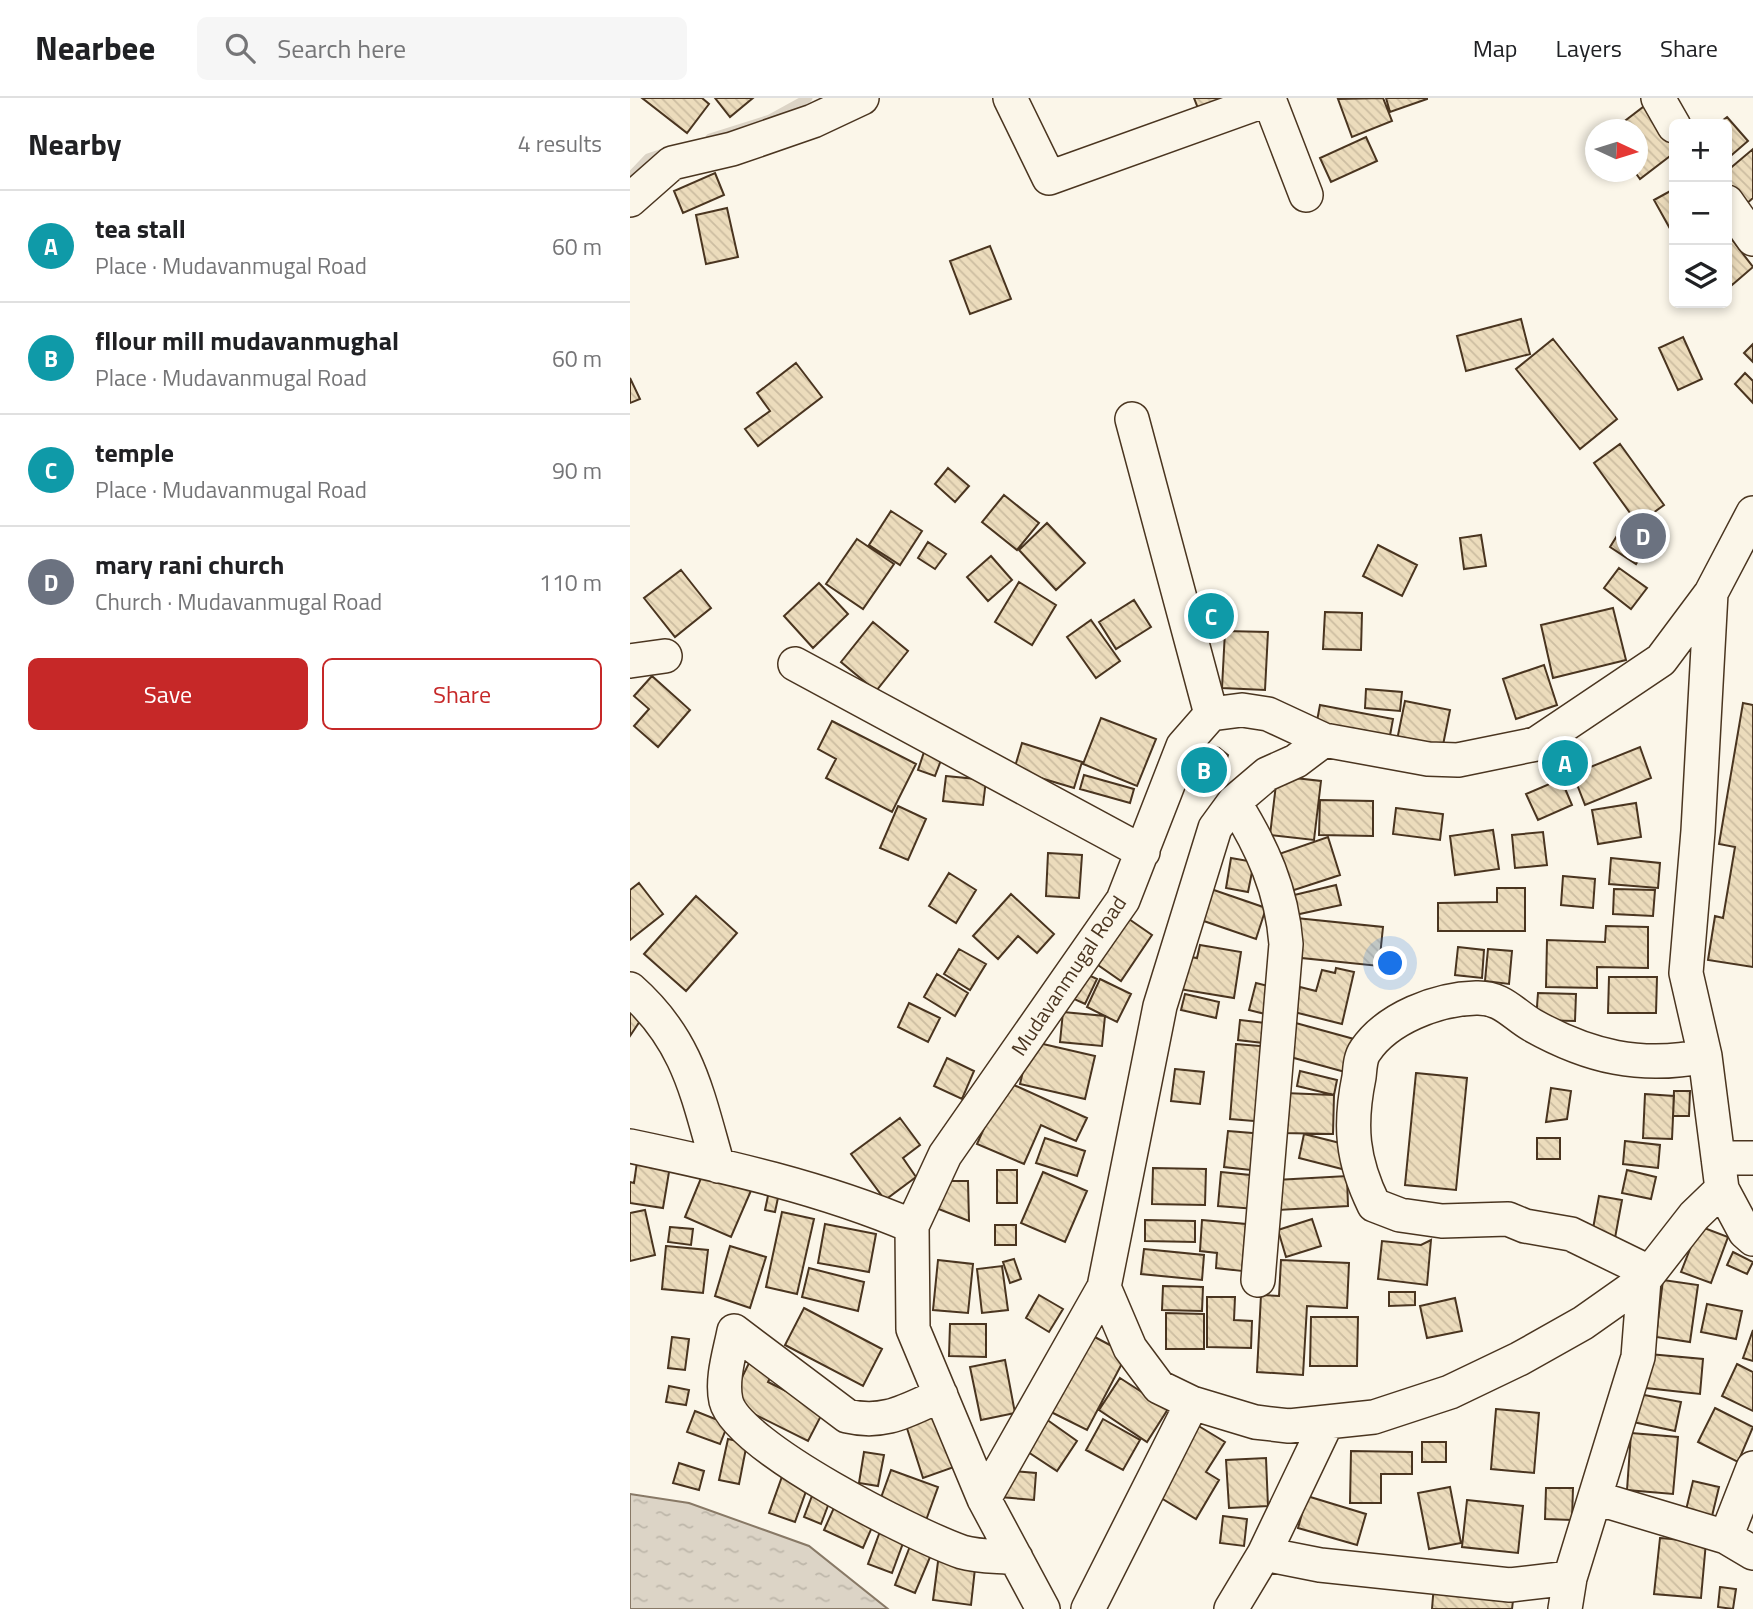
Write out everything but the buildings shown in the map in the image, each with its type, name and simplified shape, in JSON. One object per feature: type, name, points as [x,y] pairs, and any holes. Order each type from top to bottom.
[{"type":"street","points":[[630,200],[672,163],[732,149],[813,121],[862,98]]},
{"type":"street","points":[[1010,98],[1049,178],[1269,99],[1306,195]]},
{"type":"street","points":[[1658,98],[1670,119]]},
{"type":"street","points":[[1732,209],[1753,239]]},
{"type":"street","points":[[1132,419],[1211,714],[1241,710],[1268,714],[1324,740],[1428,759],[1458,760],[1535,744],[1661,660],[1711,593],[1753,513]]},
{"type":"street","points":[[1711,593],[1698,831],[1686,973],[1705,1056],[1720,1174],[1745,1232],[1753,1239]]},
{"type":"street","points":[[630,661],[665,656]]},
{"type":"street","points":[[794,664],[1143,852]]},
{"type":"street","name":"Mudavanmugal Road","points":[[1043,1609],[984,1499],[913,1329],[912,1226],[945,1155],[1123,900],[1183,746],[1211,714]]},
{"type":"street","points":[[984,1499],[1104,1287],[1160,1006],[1215,828],[1234,802],[1267,774],[1296,761],[1324,740]]},
{"type":"street","points":[[1234,802],[1261,844],[1284,912],[1286,944],[1258,1280]]},
{"type":"street","points":[[630,989],[652,1008],[689,1064],[718,1166]]},
{"type":"street","points":[[1646,1276],[1571,1234],[1525,1226],[1508,1219],[1442,1221],[1400,1214],[1374,1205],[1359,1175],[1352,1134],[1363,1053],[1387,1027],[1408,1016],[1430,1006],[1478,998],[1511,1007],[1529,1023],[1610,1059],[1670,1063],[1705,1056]]},
{"type":"street","points":[[630,1146],[718,1166],[870,1208],[912,1226]]},
{"type":"street","points":[[1104,1287],[1130,1348],[1159,1387],[1192,1403],[1255,1422],[1289,1426],[1374,1417],[1450,1392],[1583,1323],[1646,1276],[1694,1216],[1720,1174],[1753,1158]]},
{"type":"street","points":[[1264,1554],[1320,1565],[1567,1593],[1638,1356],[1646,1276]]},
{"type":"street","points":[[941,1395],[888,1418],[869,1421],[847,1416],[734,1331],[726,1377],[726,1401],[738,1423],[825,1486],[911,1532],[966,1553],[1016,1558]]},
{"type":"street","points":[[1088,1609],[1192,1403]]},
{"type":"street","points":[[1231,1609],[1264,1554],[1327,1422]]},
{"type":"street","points":[[1596,1498],[1740,1545],[1753,1468]]},
{"type":"water","points":[[630,1494],[689,1503],[809,1546],[888,1609],[630,1609]]},
{"type":"waterway","points":[[710,138],[770,119],[808,98]]},
{"type":"waterway","points":[[630,177],[648,158],[666,152]]},
{"type":"place","name":"mary rani church","points":[[1643,536]]},
{"type":"place","name":"temple","points":[[1211,616]]},
{"type":"place","name":"tea stall","points":[[1565,763]]},
{"type":"place","name":"fllour mill mudavanmughal","points":[[1204,770]]}]
